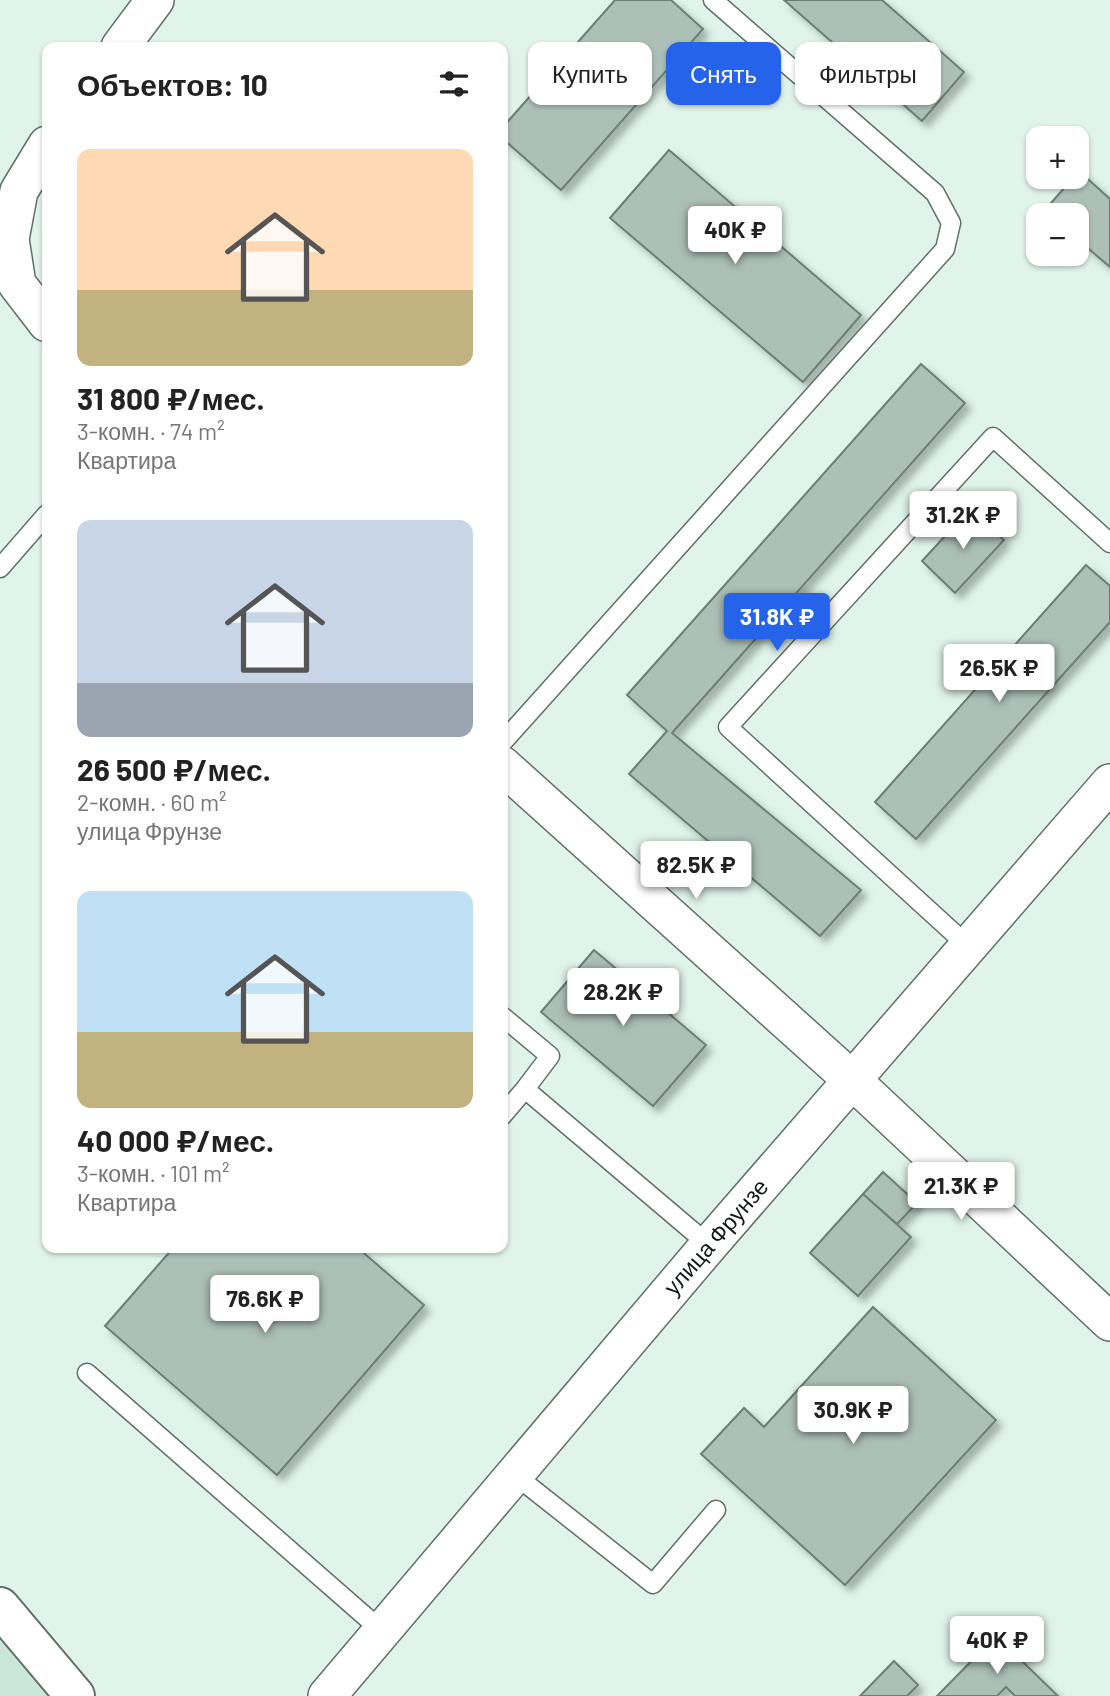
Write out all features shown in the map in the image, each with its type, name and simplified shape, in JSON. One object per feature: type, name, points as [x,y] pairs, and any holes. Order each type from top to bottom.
[{"type":"main road","points":[[0,1607],[75,1696]]},
{"type":"street","points":[[124,42],[155,0]]},
{"type":"street","points":[[42,153],[19,191],[10,239],[8,282],[42,318]]},
{"type":"street","points":[[508,770],[852,1080],[1110,1322]]},
{"type":"street","name":"улица Фрунзе","points":[[338,1692],[382,1631],[709,1245],[1110,783]]},
{"type":"lane","points":[[508,736],[945,249],[951,223],[935,193],[713,0]]},
{"type":"lane","points":[[968,947],[728,727],[993,437],[1110,543]]},
{"type":"lane","points":[[0,568],[42,519]]},
{"type":"lane","points":[[508,1021],[550,1056],[508,1109]]},
{"type":"lane","points":[[525,1089],[709,1245]]},
{"type":"lane","points":[[87,1373],[382,1631]]},
{"type":"lane","points":[[515,1475],[653,1584],[716,1510]]},
{"type":"shaded area","points":[[0,1607],[75,1696],[0,1696]]},
{"type":"building","points":[[615,0],[671,0],[703,29],[692,42],[666,42],[666,71],[652,87],[652,42],[578,42]]},
{"type":"building","points":[[784,0],[882,0],[930,42],[832,42]]},
{"type":"building","points":[[941,52],[964,72],[941,99]]},
{"type":"building","points":[[528,99],[528,105],[636,105],[561,190],[508,143],[508,121]]},
{"type":"building","points":[[904,105],[936,105],[922,121]]},
{"type":"building","points":[[669,150],[861,315],[803,382],[610,218]]},
{"type":"building","points":[[1089,180],[1110,199],[1110,267],[1089,249],[1089,203],[1051,203],[1063,189],[1089,189]]},
{"type":"building","points":[[921,364],[965,403],[672,733],[861,890],[820,936],[629,774],[667,731],[627,695]]},
{"type":"building","points":[[970,509],[1004,540],[955,593],[922,561]]},
{"type":"building","points":[[1086,565],[1110,586],[1110,622],[916,839],[875,802]]},
{"type":"building","points":[[594,950],[706,1045],[653,1106],[541,1012]]},
{"type":"building","points":[[883,1172],[917,1203],[897,1224],[863,1194]]},
{"type":"building","points":[[863,1194],[911,1237],[858,1296],[810,1253]]},
{"type":"building","points":[[169,1253],[364,1253],[424,1305],[277,1475],[105,1326]]},
{"type":"building","points":[[873,1307],[996,1420],[845,1585],[701,1454],[744,1408],[764,1427]]},
{"type":"building","points":[[996,1636],[1058,1696],[1015,1696],[1006,1687],[997,1696],[937,1696]]},
{"type":"building","points":[[894,1661],[918,1685],[907,1696],[860,1696]]}]
